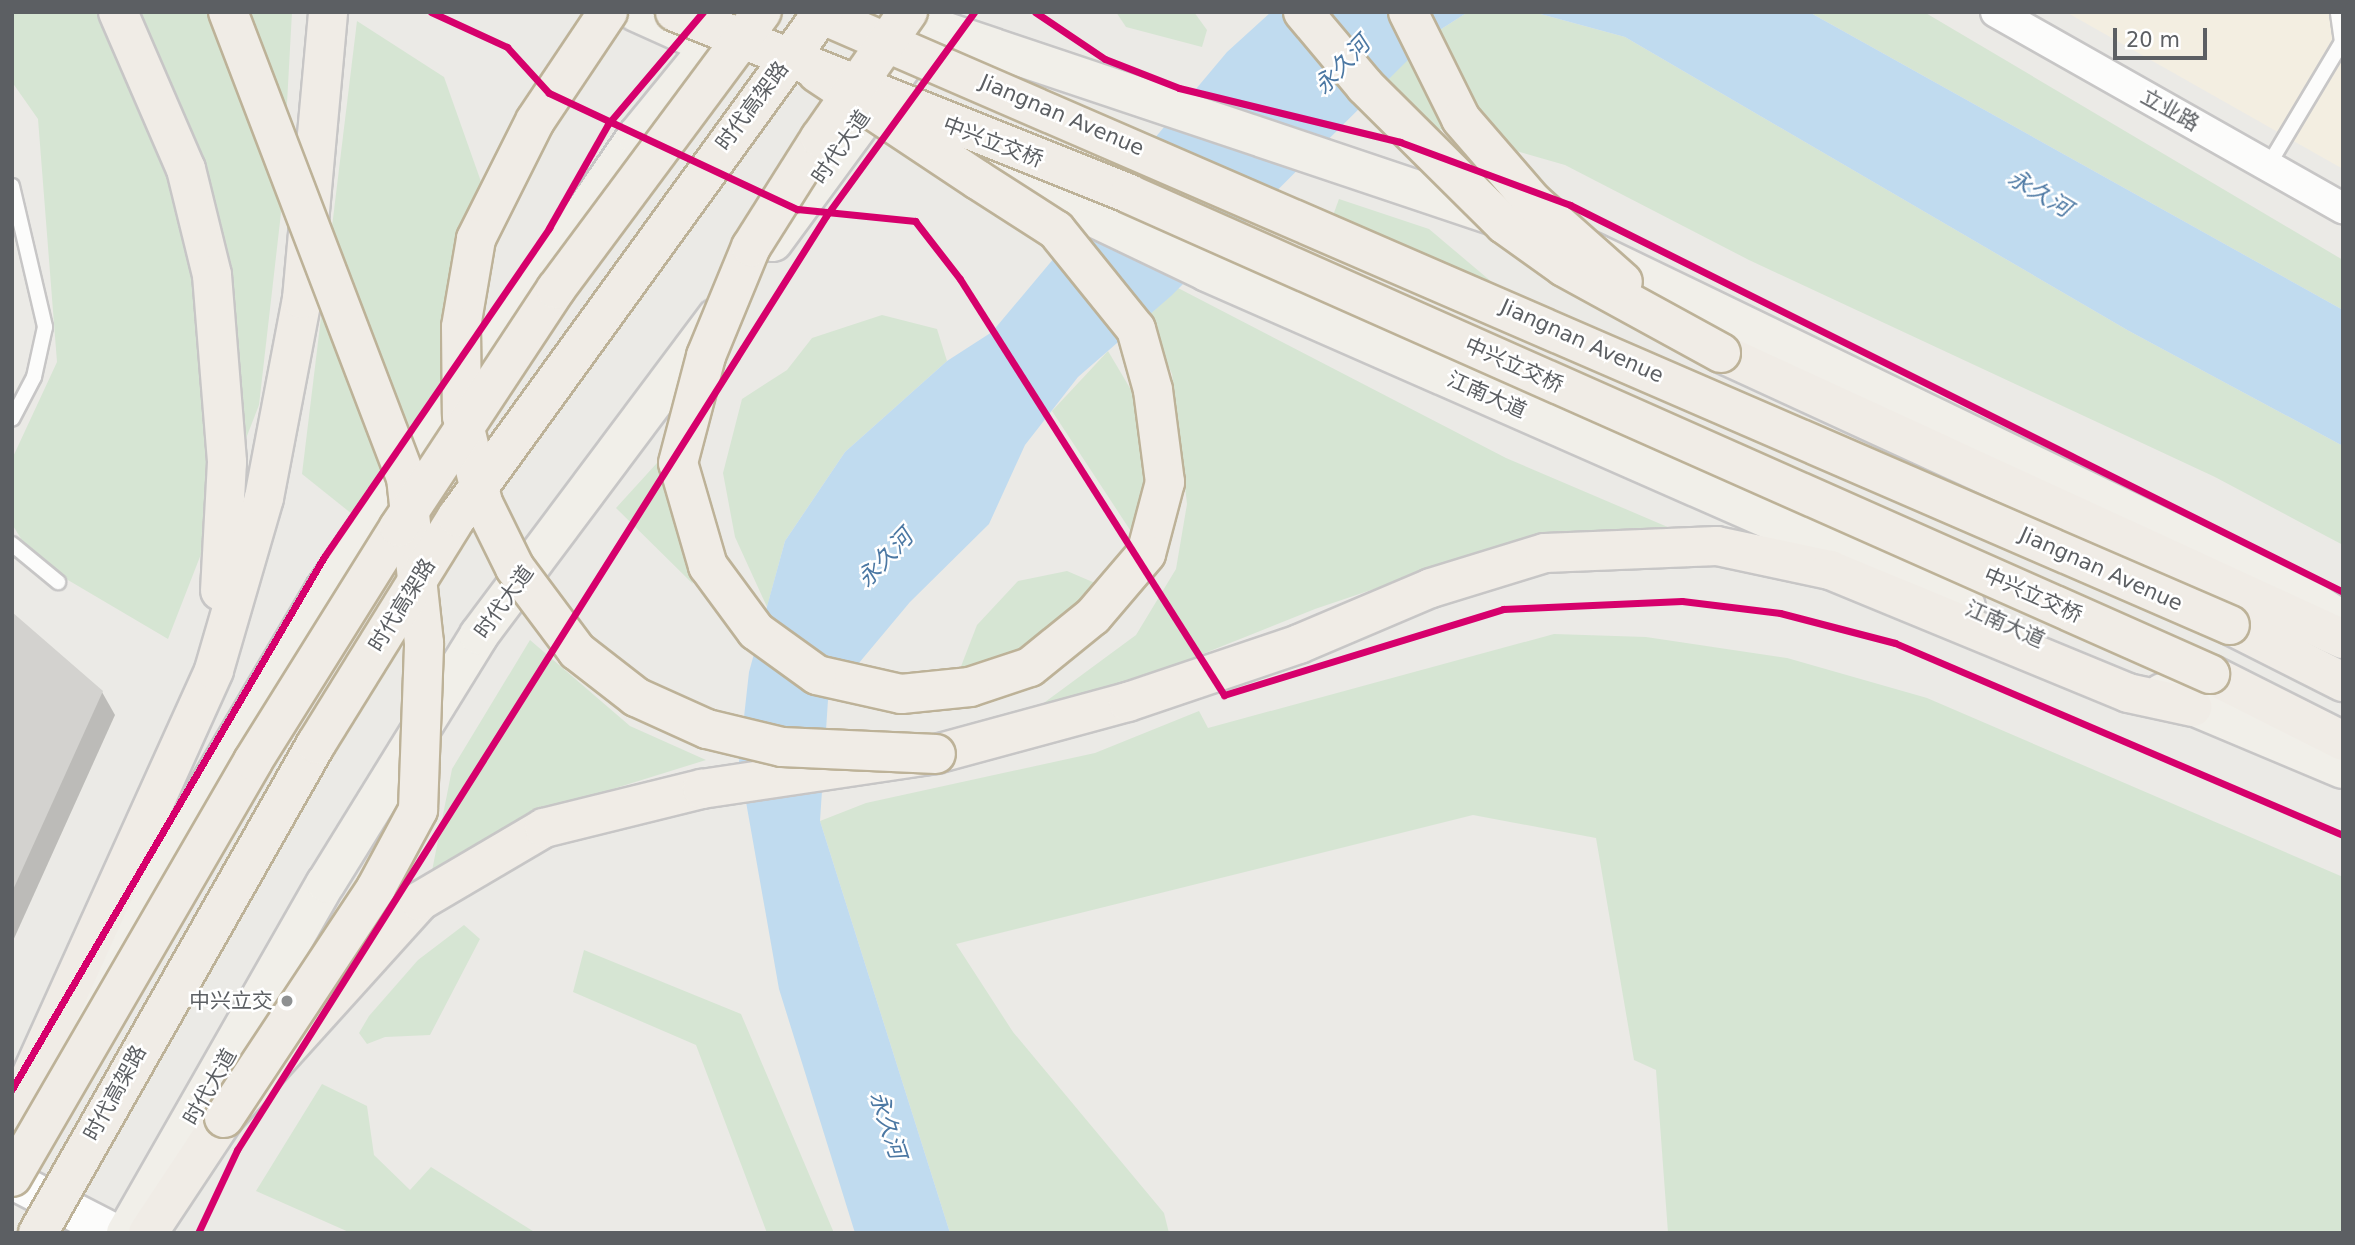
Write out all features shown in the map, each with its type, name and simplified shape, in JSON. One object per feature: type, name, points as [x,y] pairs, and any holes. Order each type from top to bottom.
[{"type":"highway","points":[[118,12],[186,169],[212,275],[227,463],[214,670]]},
{"type":"highway","points":[[148,1233],[376,888],[418,810],[424,643],[406,478],[228,12]]},
{"type":"highway","points":[[12,1119],[214,670],[264,498],[302,299],[328,12]]},
{"type":"highway","points":[[608,12],[535,121],[476,239],[461,327],[462,416],[483,503],[515,568],[577,651],[636,697],[707,729],[782,747],[936,754]]},
{"type":"highway","name":"中兴立交桥","points":[[676,12],[817,73],[1129,194],[2202,690],[2343,741]]},
{"type":"highway","name":"时代高架路","points":[[12,1179],[253,761],[399,527],[556,289],[762,12]]},
{"type":"highway","name":"Jiangnan Avenue","points":[[816,12],[2230,625],[2343,682]]},
{"type":"highway","name":"时代高架路","points":[[38,1233],[316,744],[457,517],[823,12]]},
{"type":"highway","points":[[1303,12],[1365,86],[1504,224],[1564,267],[1721,353],[2244,590],[2343,639]]},
{"type":"highway","points":[[1408,12],[1461,119],[1533,202],[1619,279],[1721,353]]},
{"type":"highway","points":[[817,73],[840,89],[852,96],[978,180],[1056,230],[1136,329],[1153,390],[1165,482],[1146,554],[1093,616],[1030,667],[970,687],[901,694],[817,675],[757,631],[708,566],[678,463],[706,356],[751,247],[820,138],[844,104],[852,92],[868,69],[900,24],[926,18]]},
{"type":"highway","points":[[224,1118],[420,901],[544,828],[702,789],[936,754],[1128,702],[1298,644],[1432,588],[1545,553],[1717,546],[1830,570],[2128,693],[2202,690]]},
{"type":"main road","name":"江南大道","points":[[636,12],[710,45],[873,102],[1090,216],[1207,272],[2202,690],[2343,769]]},
{"type":"main road","points":[[12,1119],[325,589],[635,139],[738,12]]},
{"type":"main road","name":"Jiangnan Avenue","points":[[887,12],[926,18],[1173,106],[1344,161],[1599,254],[2294,591],[2343,621]]},
{"type":"main road","name":"时代大道","points":[[126,1233],[326,883],[479,635],[873,102],[926,18]]},
{"type":"street","name":"立业路","points":[[1996,12],[2343,208]]},
{"type":"street","points":[[12,1179],[115,1233]]},
{"type":"lane","points":[[2268,166],[2342,42],[2338,12]]},
{"type":"lane","points":[[12,186],[45,327],[34,377],[12,419]]},
{"type":"lane","points":[[12,544],[58,582]]},
{"type":"shaded area","points":[[2066,12],[2343,12],[2343,169]]},
{"type":"green space","points":[[12,12],[292,12],[281,213],[259,405],[168,639],[34,560],[12,524],[12,459],[57,362],[38,119],[12,82]]},
{"type":"green space","points":[[1116,12],[1194,12],[1207,30],[1202,47],[1126,27]]},
{"type":"green space","points":[[1468,12],[1533,12],[1625,37],[2129,331],[2343,446],[2343,545],[2215,477],[1749,260],[1565,165],[1359,106],[1435,33]]},
{"type":"green space","points":[[1809,12],[1924,12],[2343,260],[2343,310]]},
{"type":"green space","points":[[357,21],[444,77],[485,193],[443,397],[357,518],[302,474]]},
{"type":"green space","points":[[1339,199],[1429,229],[1506,294],[1331,221]]},
{"type":"green space","points":[[1178,288],[1506,458],[1677,531],[1510,543],[1315,609],[1090,699],[1010,718],[1041,705],[1136,635],[1176,569],[1187,504],[1172,374],[1146,318]]},
{"type":"green space","points":[[882,315],[937,329],[947,361],[845,452],[785,541],[767,607],[735,537],[723,473],[742,399],[787,370],[812,338]]},
{"type":"green space","points":[[1108,351],[1137,400],[1150,502],[1134,536],[1052,411]]},
{"type":"green space","points":[[677,441],[674,518],[693,584],[616,508]]},
{"type":"green space","points":[[1067,571],[1102,586],[1089,615],[969,682],[960,669],[977,625],[1018,581]]},
{"type":"green space","points":[[1554,634],[1646,637],[1787,658],[1927,698],[2343,877],[2343,1233],[1668,1233],[1656,1070],[1634,1060],[1596,838],[1473,815],[956,944],[1013,1032],[1164,1213],[1169,1233],[950,1233],[820,821],[866,803],[1095,753],[1199,711],[1208,728]]},
{"type":"green space","points":[[530,640],[630,726],[706,760],[542,811],[431,876],[452,769]]},
{"type":"green space","points":[[464,925],[480,939],[430,1035],[385,1037],[367,1044],[359,1033],[369,1016],[418,960]]},
{"type":"green space","points":[[584,950],[741,1014],[834,1233],[767,1233],[696,1045],[573,992]]},
{"type":"green space","points":[[322,1084],[367,1106],[374,1155],[410,1190],[431,1167],[536,1233],[351,1233],[256,1191]]},
{"type":"water","name":"永久河","points":[[1271,12],[1468,12],[1435,33],[1171,296],[1078,377],[1025,445],[989,524],[910,602],[828,700],[820,821],[950,1233],[855,1233],[779,989],[739,762],[749,672],[785,541],[845,452],[947,361],[992,332],[1227,52]]},
{"type":"water","name":"永久河","points":[[1533,12],[1809,12],[2343,310],[2343,446],[2129,331],[1625,37]]},
{"type":"building","points":[[12,612],[103,691],[12,892]]},
{"type":"cycle path","points":[[431,12],[507,47],[549,93],[797,209],[915,221],[960,279],[1224,695],[1503,609],[1682,601],[1780,613],[1895,643],[2343,835]]},
{"type":"cycle path","points":[[12,1089],[324,557],[549,228],[608,124],[703,12]]},
{"type":"cycle path","points":[[198,1233],[237,1150],[826,216],[974,12]]},
{"type":"cycle path","points":[[1035,12],[1105,59],[1179,88],[1400,142],[1570,205],[2343,592]]},
{"type":"place","name":"中兴立交","points":[[287,1001]]}]
